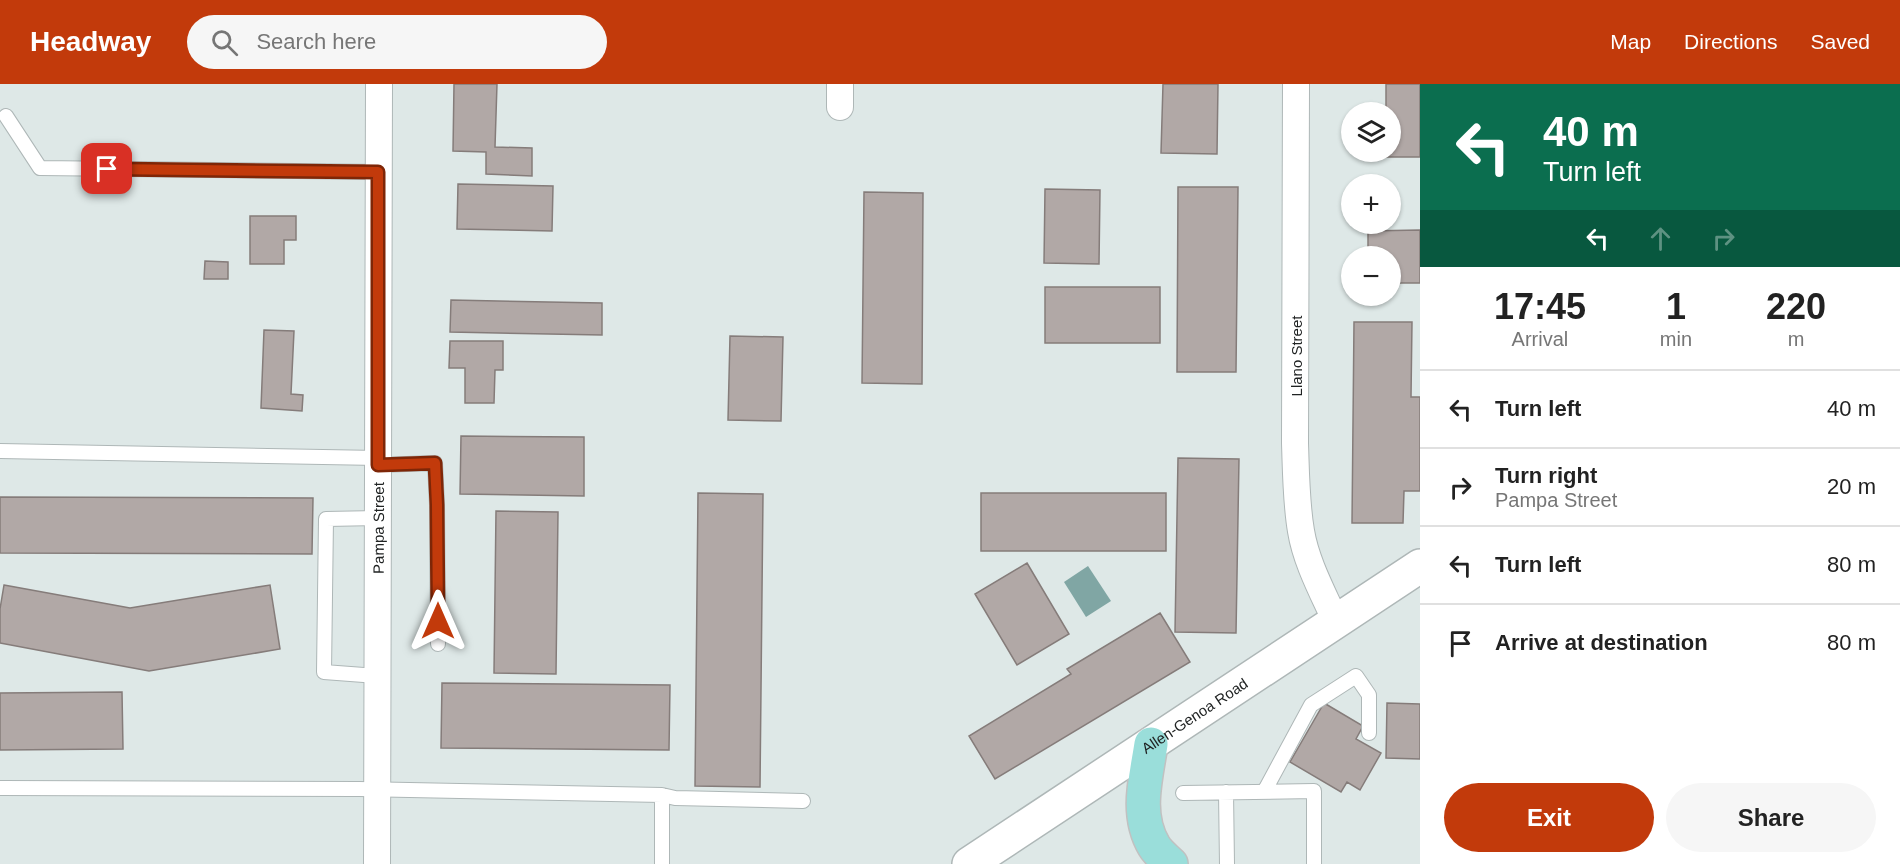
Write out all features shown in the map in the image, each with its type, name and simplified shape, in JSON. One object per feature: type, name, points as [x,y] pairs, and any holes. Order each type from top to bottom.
[{"type":"main road","name":"Allen-Genoa Road","points":[[969,864],[1420,566]]},
{"type":"main road","points":[[1151,744],[1142,801],[1144,822],[1155,847],[1171,864]]},
{"type":"street","name":"Pampa Street","points":[[377,864],[379,84]]},
{"type":"street","name":"Llano Street","points":[[1296,84],[1295,442],[1297,501],[1301,533],[1312,566],[1336,622]]},
{"type":"lane","points":[[6,116],[40,168],[378,172]]},
{"type":"lane","points":[[0,451],[435,463],[438,644]]},
{"type":"lane","points":[[377,676],[324,672],[326,519],[378,518]]},
{"type":"lane","points":[[1264,792],[1311,705],[1356,676],[1369,695],[1369,733]]},
{"type":"lane","points":[[0,788],[377,790],[662,795],[675,798],[803,801]]},
{"type":"lane","points":[[1183,793],[1314,791],[1314,864]]},
{"type":"lane","points":[[1226,792],[1227,864]]},
{"type":"lane","points":[[662,795],[662,864]]},
{"type":"water","points":[[1088,566],[1111,601],[1086,617],[1064,582]]},
{"type":"building","points":[[454,84],[497,84],[495,147],[532,148],[532,176],[486,174],[486,152],[453,151]]},
{"type":"building","points":[[1163,84],[1218,84],[1217,154],[1161,153]]},
{"type":"building","points":[[1386,84],[1420,84],[1420,157],[1401,157],[1401,102],[1386,102]]},
{"type":"building","points":[[458,184],[553,186],[552,231],[457,229]]},
{"type":"building","points":[[1178,187],[1238,187],[1236,372],[1177,372]]},
{"type":"building","points":[[1045,189],[1100,190],[1099,264],[1044,263]]},
{"type":"building","points":[[864,192],[923,193],[922,384],[862,383]]},
{"type":"building","points":[[250,216],[296,216],[296,240],[284,240],[284,264],[250,264]]},
{"type":"building","points":[[1401,230],[1420,230],[1420,283],[1401,283],[1401,246],[1368,246],[1368,234],[1401,234]]},
{"type":"building","points":[[205,261],[228,262],[228,279],[204,279]]},
{"type":"building","points":[[1045,287],[1160,287],[1160,343],[1045,343]]},
{"type":"building","points":[[451,300],[602,303],[602,335],[450,332]]},
{"type":"building","points":[[1354,322],[1412,322],[1411,397],[1420,397],[1420,491],[1404,491],[1403,523],[1352,523]]},
{"type":"building","points":[[264,330],[294,331],[291,394],[303,395],[302,411],[261,408]]},
{"type":"building","points":[[730,336],[783,337],[781,421],[728,420]]},
{"type":"building","points":[[450,341],[503,341],[503,370],[495,370],[494,403],[465,403],[465,368],[449,368]]},
{"type":"building","points":[[461,436],[584,437],[584,496],[460,494]]},
{"type":"building","points":[[1178,458],[1239,459],[1236,633],[1175,632]]},
{"type":"building","points":[[698,493],[763,494],[760,787],[695,786]]},
{"type":"building","points":[[981,493],[1166,493],[1166,551],[981,551]]},
{"type":"building","points":[[0,497],[313,498],[312,554],[0,553]]},
{"type":"building","points":[[496,511],[558,512],[556,674],[494,673]]},
{"type":"building","points":[[1027,563],[1069,634],[1017,665],[975,594]]},
{"type":"building","points":[[4,585],[130,608],[270,585],[280,649],[149,671],[0,643],[0,609]]},
{"type":"building","points":[[1160,613],[1190,662],[995,779],[969,736],[1071,674],[1067,669]]},
{"type":"building","points":[[442,683],[670,685],[669,750],[441,748]]},
{"type":"building","points":[[122,692],[123,749],[0,750],[0,693]]},
{"type":"building","points":[[1324,703],[1363,726],[1356,739],[1381,753],[1360,790],[1347,782],[1341,792],[1290,762]]},
{"type":"building","points":[[1387,703],[1420,704],[1420,759],[1386,758]]},
{"type":"route","points":[[107,169],[378,172],[378,465],[435,463],[438,621]]}]
